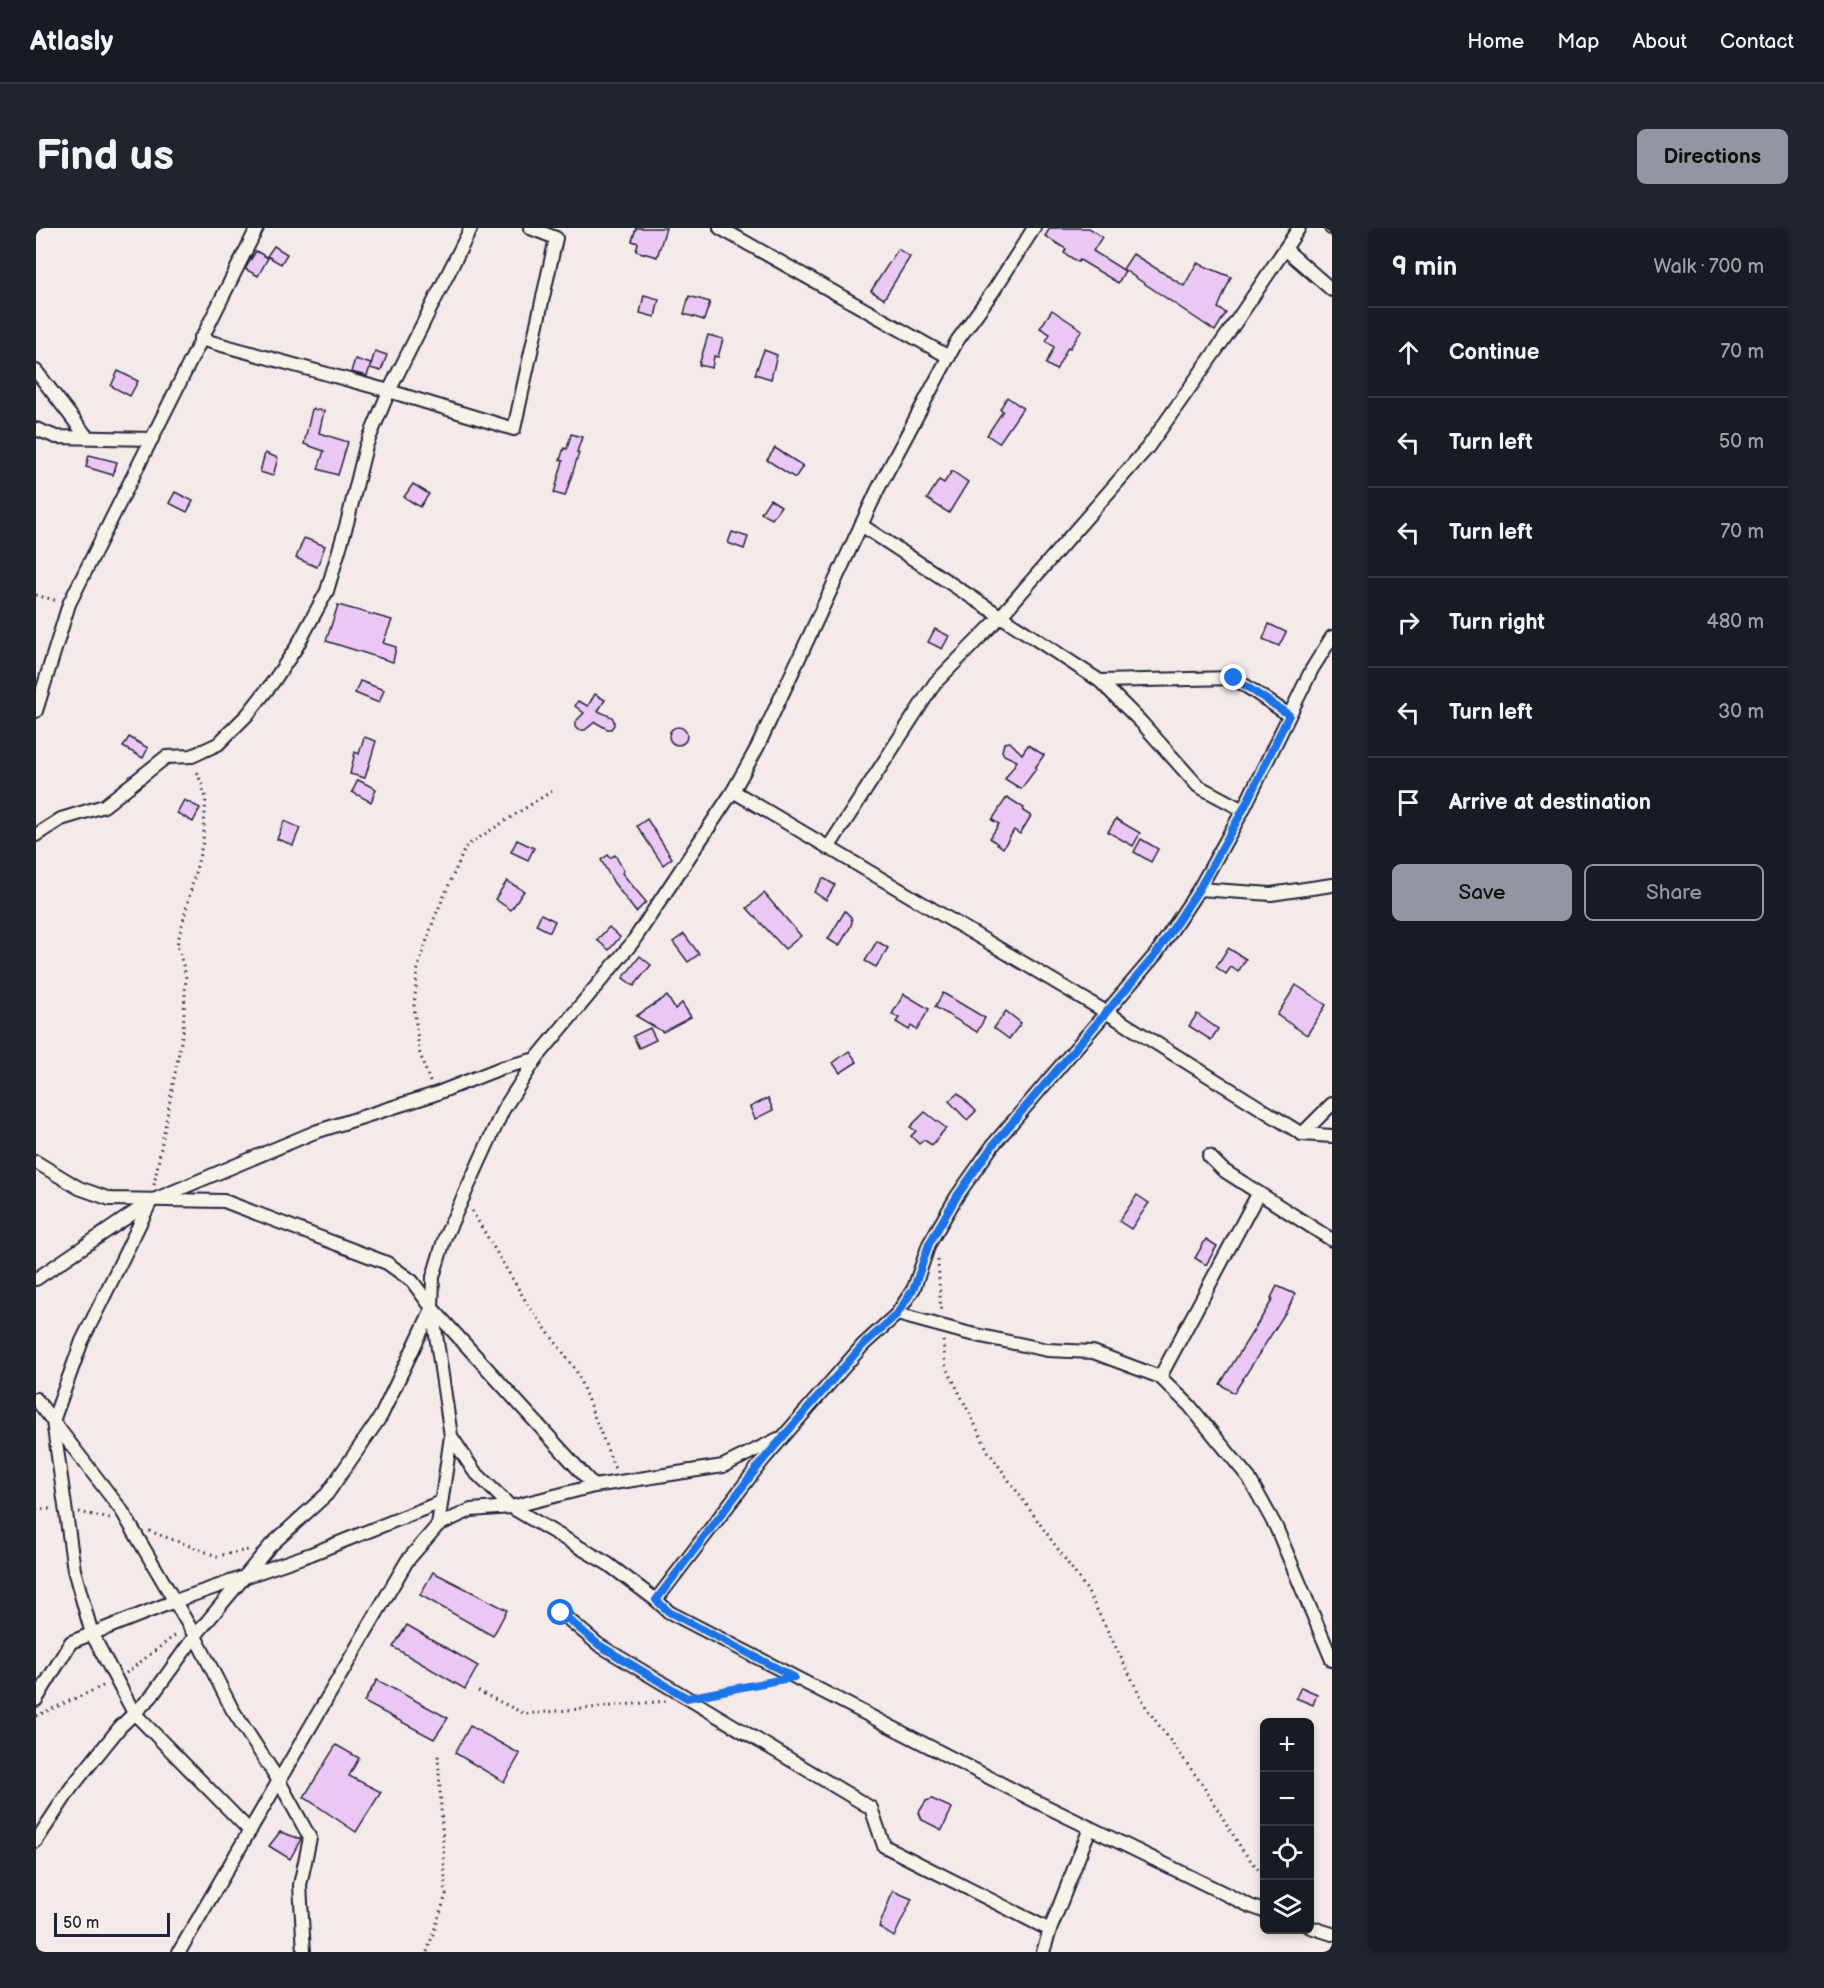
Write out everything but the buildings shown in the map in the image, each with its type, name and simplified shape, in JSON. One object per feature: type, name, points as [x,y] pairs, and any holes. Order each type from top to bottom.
[{"type":"street","points":[[36,711],[69,604],[256,228]]},
{"type":"street","points":[[36,835],[61,819],[104,806],[166,757],[192,756],[218,744],[248,714],[273,682],[296,648],[327,591],[366,446],[389,392],[471,228]]},
{"type":"street","points":[[200,339],[514,429],[556,238],[530,228]]},
{"type":"street","points":[[438,1525],[451,1436],[432,1308],[433,1277],[445,1237],[503,1110],[536,1059],[632,943],[733,790],[757,748],[878,489],[957,341],[994,290],[1034,228]]},
{"type":"street","points":[[828,848],[935,683],[1000,617],[1148,447],[1299,228]]},
{"type":"street","points":[[725,229],[949,357]]},
{"type":"street","points":[[1285,249],[1332,290]]},
{"type":"street","points":[[36,371],[87,437]]},
{"type":"street","points":[[36,429],[57,437],[152,439]]},
{"type":"street","points":[[861,525],[1100,681],[1141,722],[1198,786],[1243,810]]},
{"type":"street","points":[[656,1600],[763,1460],[863,1345],[897,1314],[914,1288],[929,1244],[957,1196],[993,1145],[1156,954],[1199,889],[1243,810],[1312,669],[1332,637]]},
{"type":"street","points":[[1100,681],[1234,678],[1289,715]]},
{"type":"street","points":[[733,790],[1106,1012],[1302,1134],[1332,1136]]},
{"type":"street","points":[[1199,889],[1271,894],[1332,885]]},
{"type":"street","points":[[36,1279],[151,1201],[315,1132],[435,1094],[501,1068],[536,1059]]},
{"type":"street","points":[[1302,1134],[1332,1104]]},
{"type":"street","points":[[1209,1156],[1223,1170],[1258,1194],[1332,1240]]},
{"type":"street","points":[[36,1162],[79,1188],[110,1199],[224,1201],[387,1263],[412,1281],[432,1308],[594,1486]]},
{"type":"street","points":[[1160,1377],[1258,1194]]},
{"type":"street","points":[[151,1201],[82,1341],[53,1421],[74,1570],[92,1634],[134,1713],[250,1831]]},
{"type":"street","points":[[36,1841],[71,1788],[120,1727],[151,1697],[195,1636],[270,1546],[327,1494],[381,1416],[432,1308]]},
{"type":"street","points":[[897,1314],[1047,1350],[1093,1352],[1160,1377],[1189,1405],[1249,1478],[1276,1527],[1331,1654]]},
{"type":"street","points":[[36,1399],[122,1511],[195,1636],[232,1709],[279,1781],[310,1838],[300,1885],[304,1952]]},
{"type":"street","points":[[179,1952],[407,1561],[438,1525],[471,1510],[511,1507],[594,1486],[723,1466],[785,1435]]},
{"type":"street","points":[[451,1436],[474,1471],[511,1507],[608,1564],[669,1612],[1090,1828],[1260,1910]]},
{"type":"street","points":[[36,1700],[71,1642],[175,1601],[310,1554],[441,1502]]},
{"type":"street","points":[[561,1613],[599,1645],[871,1808],[884,1846],[1050,1930]]},
{"type":"street","points":[[1043,1952],[1090,1828]]},
{"type":"street","points":[[1314,1928],[1332,1934]]},
{"type":"path","points":[[36,595],[69,604]]},
{"type":"path","points":[[151,1201],[183,1031],[186,975],[177,945],[203,842],[206,798],[192,756]]},
{"type":"path","points":[[435,1094],[419,1051],[414,1006],[418,967],[434,919],[466,846],[552,791]]},
{"type":"path","points":[[464,1197],[528,1305],[576,1370],[620,1482]]},
{"type":"path","points":[[937,1231],[945,1364],[988,1451],[1088,1590],[1147,1709],[1202,1784],[1243,1851],[1260,1871]]},
{"type":"path","points":[[36,1509],[65,1508],[129,1523],[217,1556],[270,1546]]},
{"type":"path","points":[[478,1691],[525,1714],[672,1701],[794,1677]]},
{"type":"path","points":[[427,1952],[446,1895],[438,1755]]},
{"type":"route","points":[[561,1613],[599,1645],[687,1698],[794,1677],[669,1612],[656,1600],[763,1460],[863,1345],[897,1314],[914,1288],[929,1244],[957,1196],[993,1145],[1156,954],[1199,889],[1243,810],[1289,715],[1234,678]]}]
